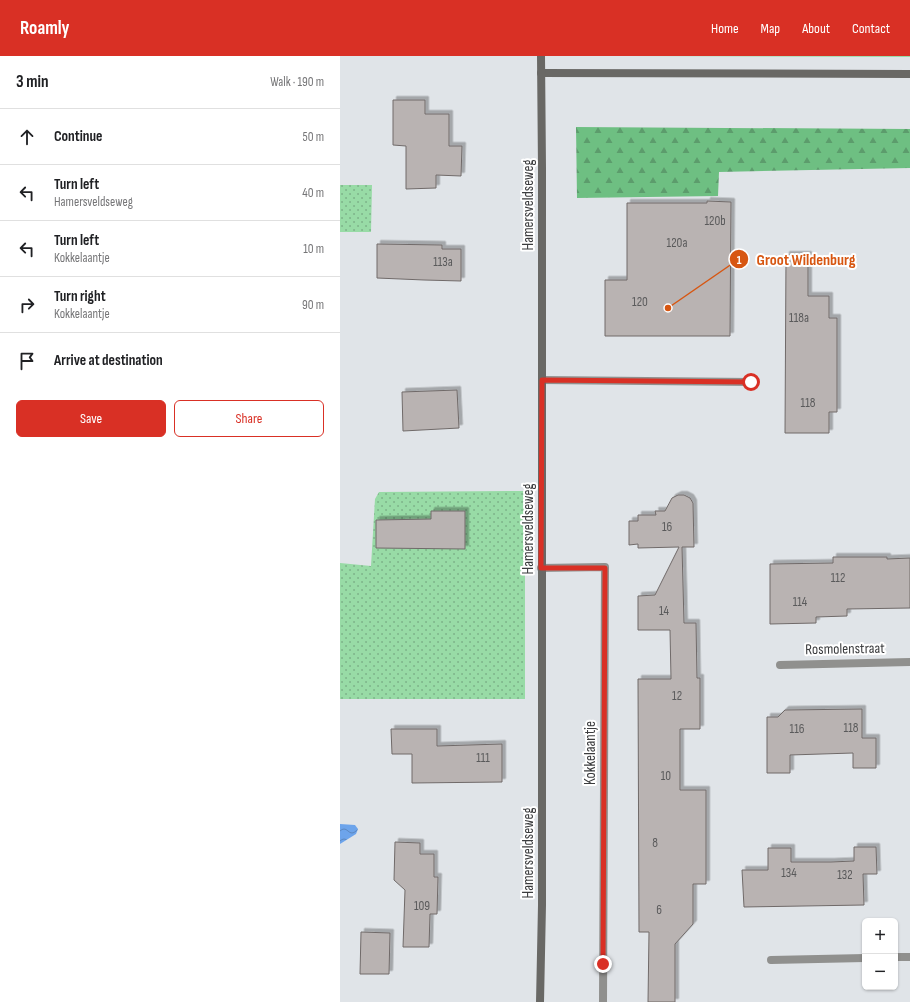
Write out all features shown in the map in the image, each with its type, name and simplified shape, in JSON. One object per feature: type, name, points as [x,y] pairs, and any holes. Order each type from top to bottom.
[{"type":"street","name":"Hamersveldseweg","points":[[540,1002],[542,905],[541,56]]},
{"type":"street","points":[[541,73],[910,74]]},
{"type":"street","points":[[542,380],[751,382]]},
{"type":"street","name":"Kokkelaantje","points":[[541,568],[605,568],[603,1002]]},
{"type":"street","name":"Rosmolenstraat","points":[[780,665],[910,662]]},
{"type":"street","points":[[898,957],[910,957]]},
{"type":"street","points":[[771,960],[862,958]]},
{"type":"green space","points":[[623,56],[910,56],[910,57]]},
{"type":"green space","points":[[576,127],[910,129],[910,168],[719,172],[718,196],[577,198]]},
{"type":"green space","points":[[340,185],[372,185],[371,232],[340,232]]},
{"type":"green space","points":[[525,491],[525,699],[340,699],[340,563],[371,566],[375,499],[379,492]]},
{"type":"water","points":[[340,824],[355,825],[358,829],[356,834],[340,844]]},
{"type":"building","points":[[393,100],[425,100],[425,114],[449,114],[449,146],[462,146],[461,176],[436,175],[436,188],[406,189],[406,146],[393,145]]},
{"type":"building","points":[[707,201],[731,202],[730,336],[605,336],[605,280],[627,280],[627,203],[707,203]]},
{"type":"building","points":[[377,244],[442,245],[442,249],[461,249],[461,281],[377,278]]},
{"type":"building","points":[[786,255],[808,255],[808,296],[829,296],[829,318],[837,318],[837,412],[829,412],[829,433],[785,433]]},
{"type":"building","points":[[457,390],[459,428],[403,431],[402,392]]},
{"type":"building","points":[[678,495],[684,495],[690,498],[693,503],[694,547],[682,547],[684,623],[696,623],[697,678],[700,678],[700,729],[680,729],[680,790],[706,790],[706,884],[693,884],[693,924],[675,944],[675,1002],[648,1002],[649,932],[639,932],[638,679],[671,679],[670,630],[638,630],[638,596],[655,595],[679,547],[638,548],[638,544],[629,545],[629,521],[638,521],[638,515],[656,515],[655,511],[665,511],[672,498]]},
{"type":"building","points":[[431,511],[465,511],[465,549],[376,548],[376,520],[431,519]]},
{"type":"building","points":[[833,557],[887,557],[887,559],[910,558],[910,608],[847,609],[847,616],[816,617],[816,623],[770,624],[770,564],[833,563]]},
{"type":"building","points":[[862,709],[862,738],[876,738],[876,768],[853,768],[853,753],[790,755],[790,773],[767,773],[767,717],[778,717],[785,710]]},
{"type":"building","points":[[391,729],[437,729],[437,746],[502,744],[502,782],[412,783],[412,754],[392,754]]},
{"type":"building","points":[[395,842],[420,843],[420,854],[434,854],[434,877],[438,877],[437,914],[430,914],[429,947],[403,947],[405,890],[394,880]]},
{"type":"building","points":[[854,847],[876,847],[877,874],[863,874],[864,905],[744,907],[742,870],[768,870],[768,848],[791,848],[791,862],[831,862],[854,861]]},
{"type":"building","points":[[361,932],[390,933],[389,974],[360,974]]},
{"type":"place","name":"Groot Wildenburg","points":[[668,308]]},
{"type":"route","points":[[603,964],[605,568],[541,568],[542,380],[751,382]]}]
